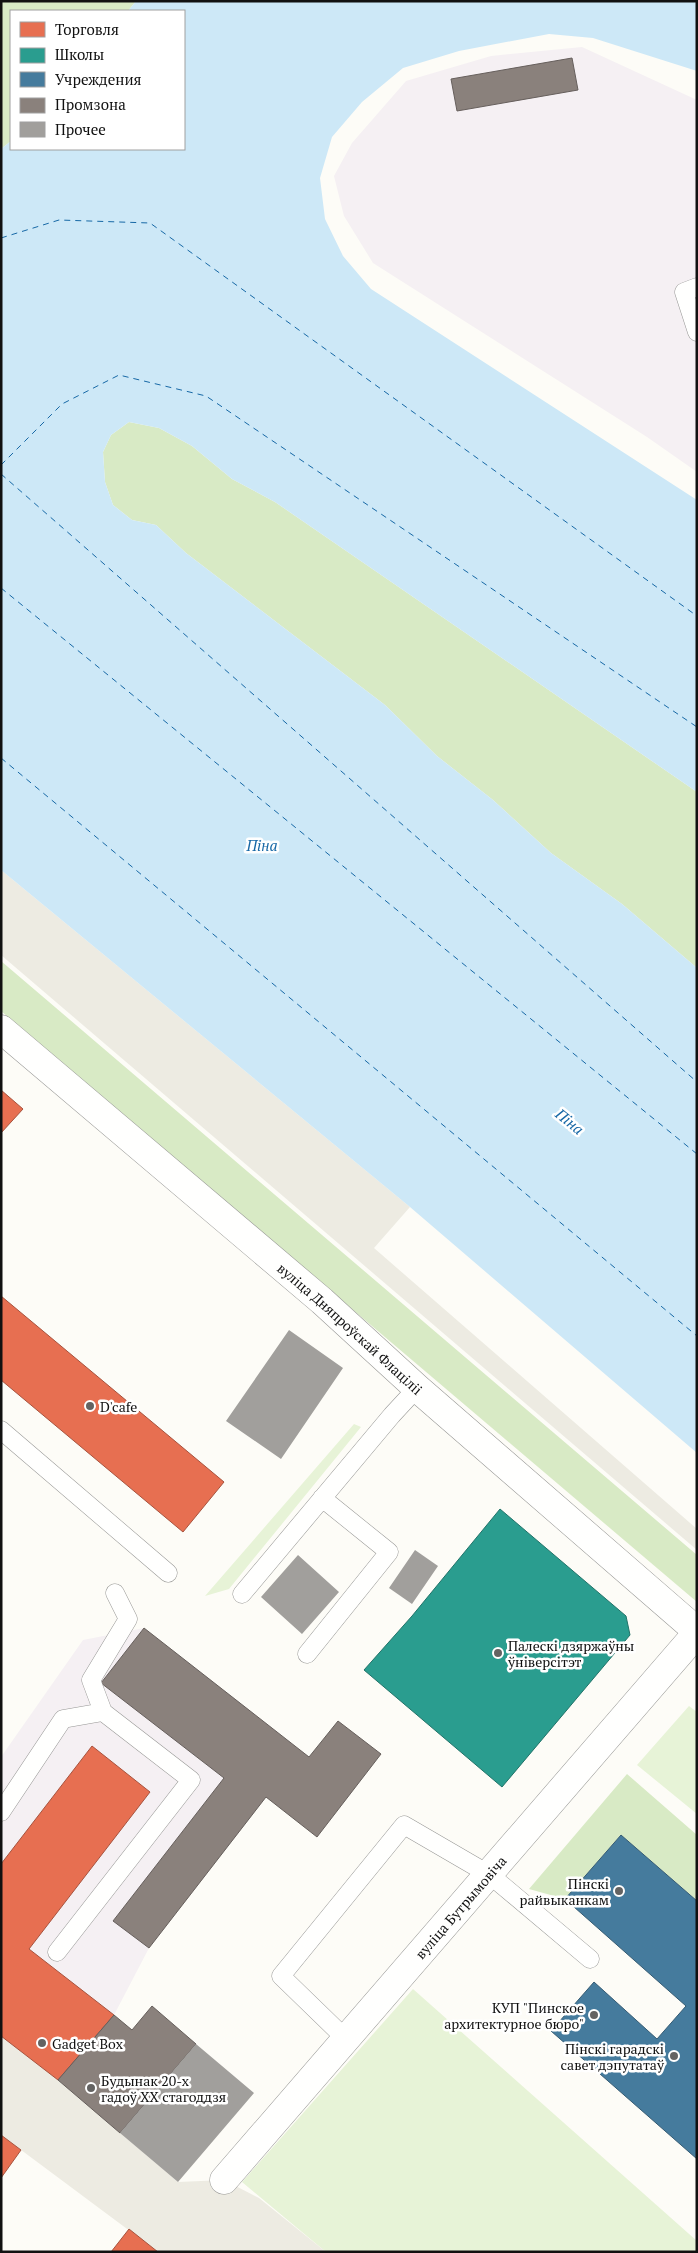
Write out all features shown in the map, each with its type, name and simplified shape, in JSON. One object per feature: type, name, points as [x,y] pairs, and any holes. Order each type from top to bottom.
[{"type":"street","name":"вуліца Дняпроўскай Флаціліі","points":[[1,1029],[322,1301],[417,1388],[697,1632]]},
{"type":"street","name":"вуліца Бутрымовіча","points":[[224,2180],[490,1875],[697,1632]]},
{"type":"lane","points":[[697,286],[684,292],[697,332]]},
{"type":"lane","points":[[242,1594],[392,1415],[417,1388]]},
{"type":"lane","points":[[1,1430],[168,1573]]},
{"type":"lane","points":[[307,1654],[389,1552],[322,1498]]},
{"type":"lane","points":[[57,1952],[191,1780],[103,1712],[91,1680],[128,1619],[115,1592]]},
{"type":"lane","points":[[1,1812],[63,1719],[103,1712]]},
{"type":"lane","points":[[347,2040],[281,1976],[404,1825],[490,1875],[590,1959]]},
{"type":"shaded area","points":[[582,47],[697,100],[697,472],[647,437],[373,263],[344,216],[334,176],[352,143],[406,81],[491,56]]},
{"type":"shaded area","points":[[1,870],[410,1207],[374,1248],[697,1529],[697,1550],[1,955]]},
{"type":"shaded area","points":[[144,1628],[309,1757],[266,1797],[149,1948],[114,2015],[58,2080],[1,2036],[1,1757],[83,1640]]},
{"type":"shaded area","points":[[1,2036],[58,2080],[178,2182],[224,2180],[259,2198],[326,2252],[158,2252],[1,2135]]},
{"type":"green space","points":[[1,1],[136,1],[129,10],[10,10],[10,142],[1,149]]},
{"type":"green space","points":[[129,422],[159,428],[192,446],[232,479],[275,502],[697,792],[697,968],[622,904],[551,853],[493,800],[437,756],[385,705],[186,553],[156,525],[132,520],[113,505],[105,482],[103,452],[111,435]]},
{"type":"green space","points":[[1,961],[697,1555],[697,1602],[1,1011]]},
{"type":"green space","points":[[354,1424],[361,1427],[229,1589],[205,1596]]},
{"type":"green space","points":[[689,1706],[697,1712],[697,1814],[637,1765]]},
{"type":"green space","points":[[627,1774],[697,1835],[697,1901],[621,1835],[565,1899],[529,1889]]},
{"type":"green space","points":[[413,1989],[697,2241],[697,2252],[326,2252],[242,2182]]},
{"type":"water","name":"Піна","points":[[136,1],[697,1],[697,71],[593,38],[549,34],[459,51],[403,68],[362,102],[332,137],[320,178],[325,219],[343,256],[371,289],[697,500],[697,792],[275,502],[232,479],[192,446],[159,428],[129,422],[111,435],[103,452],[105,482],[113,505],[132,520],[156,525],[186,553],[385,705],[437,756],[493,800],[551,853],[622,904],[697,968],[697,1453],[410,1207],[1,870],[1,149],[10,142],[10,150],[185,150],[185,10],[129,10]]},
{"type":"building: Торговля","points":[[1,1090],[23,1109],[1,1133]]},
{"type":"building: Торговля","points":[[1,1296],[224,1482],[183,1532],[1,1380]]},
{"type":"building: Торговля","points":[[92,1746],[150,1792],[29,1949],[114,2015],[58,2080],[1,2036],[1,1864]]},
{"type":"building: Торговля","points":[[1,2135],[21,2150],[1,2178]]},
{"type":"building: Торговля","points":[[129,2229],[158,2252],[111,2252]]},
{"type":"building: Школы","name":"Палескі дзяржаўны ўніверсітэт","points":[[500,1509],[626,1616],[630,1635],[502,1787],[364,1670],[412,1616]]},
{"type":"building: Учреждения","points":[[621,1835],[697,1901],[697,2159],[551,2031],[594,1982],[657,2039],[686,2006],[565,1899]]},
{"type":"building: Промзона","points":[[572,58],[578,90],[457,111],[451,79]]},
{"type":"building: Промзона","points":[[144,1628],[309,1757],[338,1721],[381,1754],[317,1837],[266,1797],[149,1948],[113,1921],[224,1778],[101,1683]]},
{"type":"building: Промзона","points":[[152,2006],[196,2044],[120,2133],[58,2080],[114,2015],[132,2030]]},
{"type":"building: Прочее","points":[[289,1330],[343,1368],[281,1459],[226,1421]]},
{"type":"building: Прочее","points":[[415,1550],[438,1566],[412,1604],[389,1588]]},
{"type":"building: Прочее","points":[[298,1555],[339,1592],[302,1634],[261,1597]]},
{"type":"building: Прочее","points":[[196,2044],[254,2093],[178,2182],[120,2133]]},
{"type":"ferry route","points":[[1,238],[59,220],[150,223],[697,616]]},
{"type":"ferry route","points":[[1,465],[62,404],[119,375],[206,396],[697,727]]},
{"type":"ferry route","points":[[1,474],[697,1082]]},
{"type":"ferry route","points":[[1,588],[697,1154]]},
{"type":"ferry route","points":[[1,758],[697,1336]]},
{"type":"place","name":"D'cafe","points":[[90,1406]]},
{"type":"place","name":"Палескі дзяржаўны ўніверсітэт","points":[[498,1653]]},
{"type":"place","name":"Пінскі райвыканкам","points":[[619,1891]]},
{"type":"place","name":"КУП \"Пинское архитектурное бюро\"","points":[[594,2015]]},
{"type":"place","name":"Gadget Box","points":[[42,2043]]},
{"type":"place","name":"Пінскі гарадскі савет дэпутатаў","points":[[674,2056]]},
{"type":"place","name":"Будынак 20-х гадоў ХХ стагоддзя","points":[[91,2088]]}]
